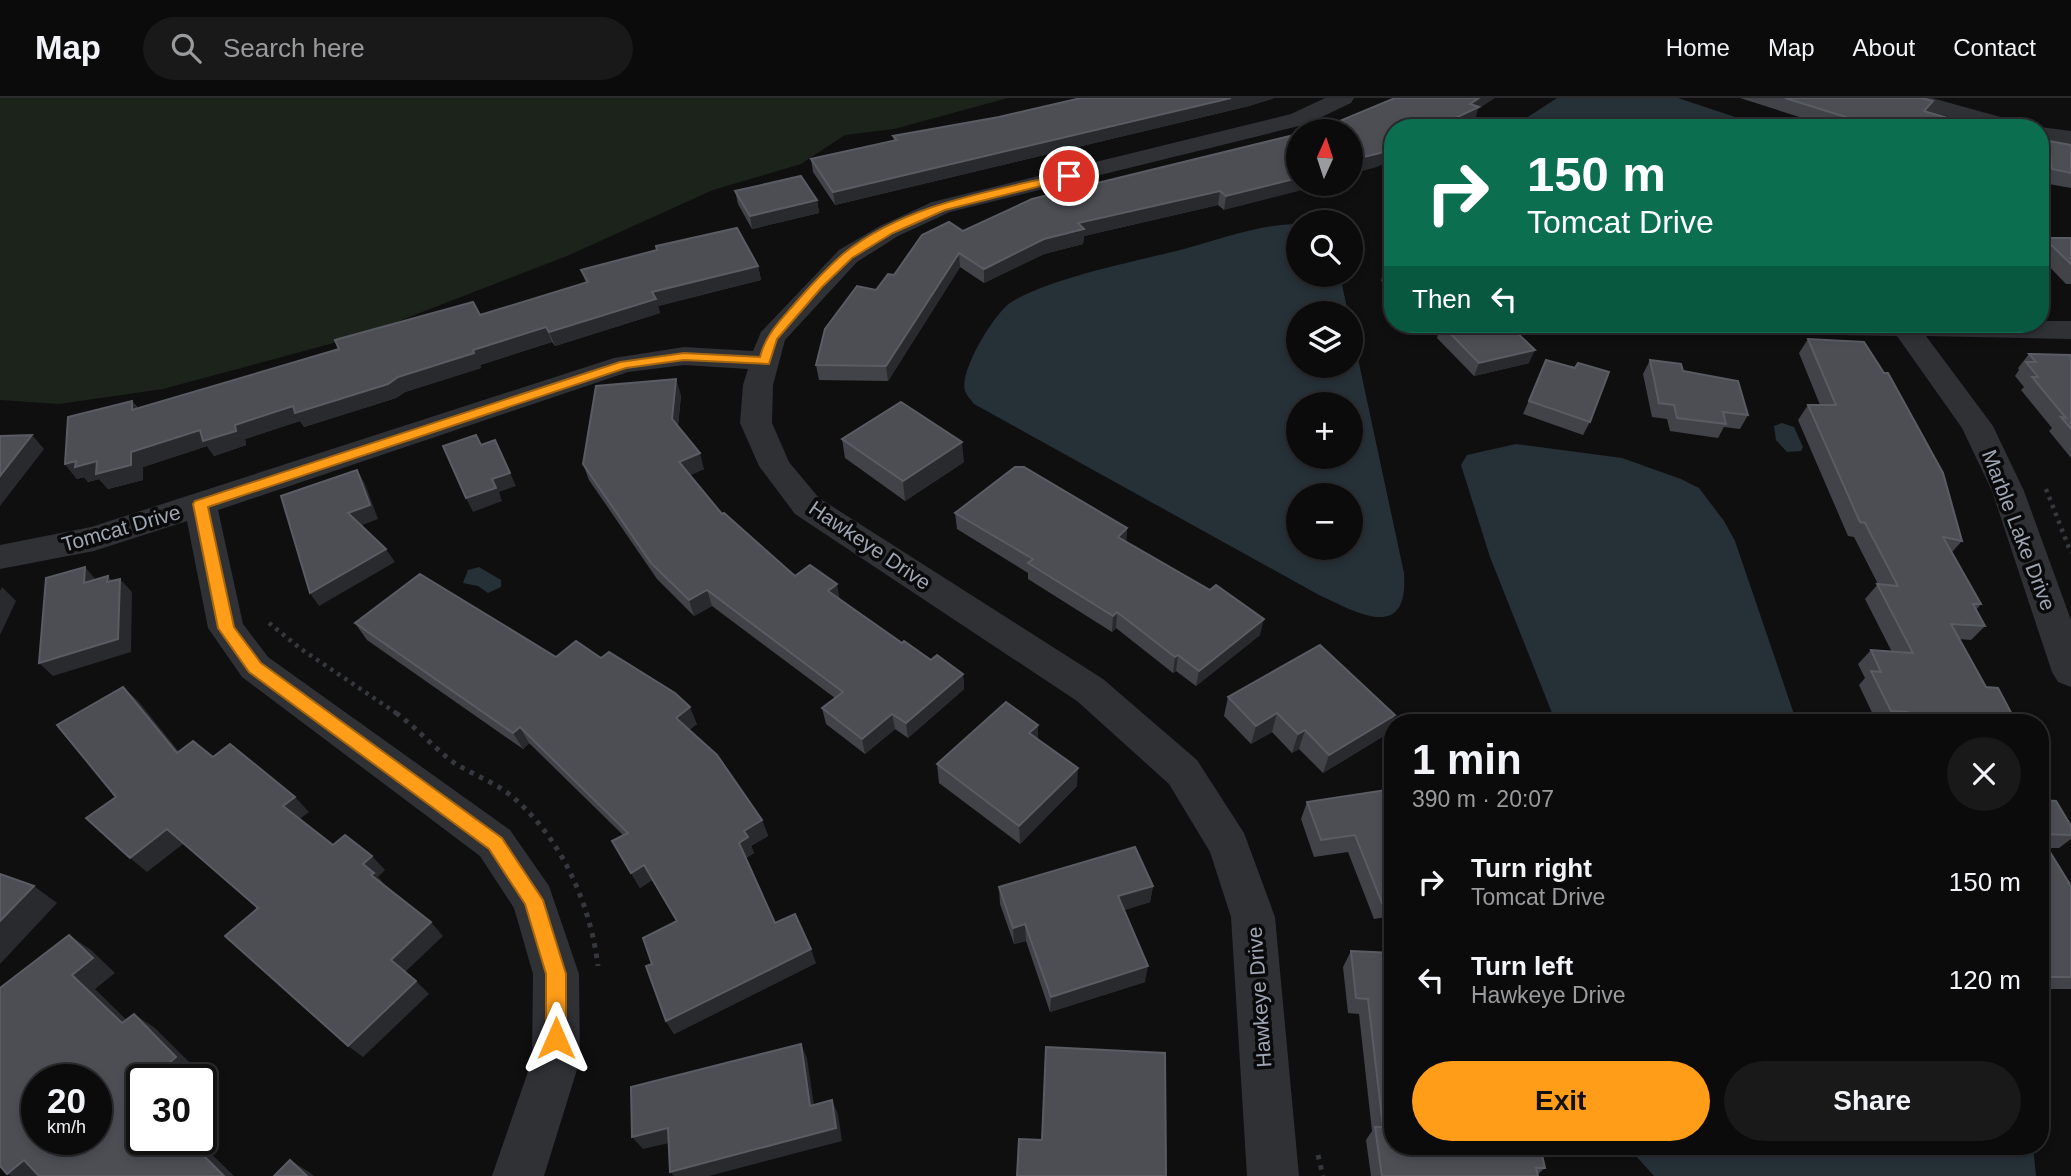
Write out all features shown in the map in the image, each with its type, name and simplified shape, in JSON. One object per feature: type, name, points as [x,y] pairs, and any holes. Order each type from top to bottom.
[{"type":"street","name":"Hawkeye Drive","points":[[1273,1176],[1253,916],[1229,845],[1183,772],[1090,690],[807,506],[775,466],[756,423],[758,385],[771,338],[848,256],[889,231],[941,207],[1299,119],[1343,98]]},
{"type":"street","points":[[1908,98],[1982,119]]},
{"type":"street","points":[[2049,135],[2071,138]]},
{"type":"street","points":[[2049,330],[2071,330]]},
{"type":"street","name":"Marble Lake Drive","points":[[1909,333],[1977,426],[2008,491],[2071,672]]},
{"type":"street","name":"Tomcat Drive","points":[[0,556],[94,539],[624,364],[684,356],[765,361]]},
{"type":"street","points":[[200,504],[226,628],[255,667],[495,843],[534,900],[556,974],[556,1060],[518,1176]]},
{"type":"path","points":[[2040,477],[2071,553]]},
{"type":"path","points":[[262,617],[291,644],[360,688],[435,743],[445,756],[478,778],[507,792],[538,823],[563,860],[578,892],[597,942],[599,977]]},
{"type":"path","points":[[1316,1148],[1323,1176]]},
{"type":"shaded area","points":[[0,98],[1008,98],[894,129],[845,135],[801,164],[713,190],[567,256],[363,335],[163,389],[59,404],[0,400]]},
{"type":"shaded area","points":[[1557,98],[1678,98],[1741,119],[1525,119]]},
{"type":"shaded area","points":[[1286,225],[1286,287],[1343,287],[1345,301],[1286,301],[1286,378],[1362,378],[1404,573],[1403,595],[1398,609],[1389,616],[1363,614],[1319,595],[974,404],[965,391],[967,370],[987,330],[1003,309],[1026,294],[1094,271],[1269,226]]},
{"type":"shaded area","points":[[1782,423],[1794,427],[1803,447],[1801,451],[1787,452],[1776,440],[1774,426]]},
{"type":"shaded area","points":[[1516,444],[1622,458],[1699,488],[1724,521],[1735,541],[1794,714],[1552,714],[1490,557],[1461,465],[1467,455]]},
{"type":"shaded area","points":[[479,567],[501,580],[501,587],[488,593],[478,586],[463,583],[468,570]]},
{"type":"shaded area","points":[[1635,1155],[2034,1155],[2036,1176],[1654,1176]]},
{"type":"building","points":[[1081,98],[1231,98],[833,192],[811,159],[897,140],[893,136],[999,117]]},
{"type":"building","points":[[1395,98],[1479,98],[1470,104],[1479,107],[1453,119],[1384,119],[1384,151],[1363,157],[1363,119],[1345,119]]},
{"type":"building","points":[[1785,98],[1922,98],[1933,101],[1924,111],[1951,119],[1852,119]]},
{"type":"building","points":[[1286,137],[1286,181],[1226,196],[1220,191],[1078,223],[1084,229],[1044,239],[984,269],[959,253],[886,366],[816,365],[825,329],[857,286],[876,290],[888,274],[894,275],[922,235],[949,222],[963,231],[1032,199]]},
{"type":"building","points":[[2049,141],[2071,145],[2071,173],[2052,169]]},
{"type":"building","points":[[801,176],[817,200],[750,216],[735,191]]},
{"type":"building","points":[[737,228],[758,266],[652,292],[656,299],[549,332],[546,327],[473,350],[474,353],[398,377],[388,384],[295,413],[293,406],[235,425],[236,431],[203,441],[200,430],[131,452],[131,465],[96,474],[97,461],[75,467],[76,461],[65,464],[68,417],[132,401],[132,410],[339,349],[335,340],[473,302],[480,315],[588,282],[581,270],[657,250],[656,246]]},
{"type":"building","points":[[2049,238],[2071,238],[2071,264],[2049,243]]},
{"type":"building","points":[[1450,333],[1517,333],[1535,350],[1479,363]]},
{"type":"building","points":[[1808,339],[1864,342],[1884,373],[1888,373],[1943,473],[1962,541],[1943,537],[1981,604],[1973,604],[1985,626],[1951,624],[1986,687],[1998,688],[2012,714],[1909,714],[1891,711],[1871,671],[1881,672],[1871,650],[1913,653],[1877,584],[1898,586],[1865,523],[1860,522],[1808,405],[1836,405]]},
{"type":"building","points":[[2029,354],[2071,355],[2071,429],[2061,417],[2066,418],[2032,377],[2038,377],[2026,362],[2036,362]]},
{"type":"building","points":[[1546,360],[1575,368],[1578,363],[1609,372],[1590,422],[1529,401]]},
{"type":"building","points":[[1650,360],[1681,364],[1683,371],[1738,381],[1748,415],[1723,412],[1726,424],[1677,418],[1674,405],[1659,403]]},
{"type":"building","points":[[676,379],[672,419],[700,453],[679,462],[722,514],[795,576],[810,565],[837,584],[828,591],[902,643],[904,641],[931,660],[937,655],[963,674],[906,723],[892,714],[862,739],[822,708],[843,692],[707,590],[689,600],[651,563],[583,464],[596,386]]},
{"type":"building","points":[[901,402],[962,442],[903,481],[842,439]]},
{"type":"building","points":[[32,435],[0,476],[0,436]]},
{"type":"building","points":[[476,435],[481,445],[495,440],[510,473],[492,479],[496,488],[466,498],[443,446]]},
{"type":"building","points":[[1015,467],[1024,467],[1127,528],[1118,537],[1210,590],[1216,585],[1264,619],[1199,671],[1178,655],[1175,657],[1117,612],[1113,616],[1028,563],[1033,559],[955,513]]},
{"type":"building","points":[[357,470],[370,505],[348,513],[386,549],[310,593],[281,496]]},
{"type":"building","points":[[85,567],[84,583],[108,576],[107,582],[120,579],[118,639],[39,663],[46,578]]},
{"type":"building","points":[[420,574],[556,657],[576,641],[601,658],[609,652],[675,693],[690,707],[676,718],[717,755],[762,820],[744,831],[748,837],[739,843],[775,923],[795,914],[811,949],[666,1021],[646,966],[652,964],[643,938],[677,921],[644,865],[631,873],[612,841],[628,833],[520,727],[513,733],[355,623]]},
{"type":"building","points":[[1320,645],[1394,714],[1384,714],[1384,722],[1329,755],[1305,730],[1298,734],[1277,713],[1256,726],[1228,697]]},
{"type":"building","points":[[123,687],[177,753],[193,741],[213,757],[230,744],[295,797],[283,806],[333,845],[345,835],[372,856],[363,864],[374,873],[371,875],[431,922],[391,960],[416,981],[348,1046],[225,936],[258,908],[167,829],[130,858],[86,818],[116,797],[57,725]]},
{"type":"building","points":[[1006,702],[1038,725],[1029,733],[1078,768],[1019,826],[937,764]]},
{"type":"building","points":[[1384,790],[1384,903],[1355,835],[1321,840],[1307,802]]},
{"type":"building","points":[[2049,801],[2056,801],[2071,826],[2071,835],[2049,834]]},
{"type":"building","points":[[1135,847],[1153,886],[1118,896],[1148,966],[1051,997],[1025,924],[1013,928],[999,887]]},
{"type":"building","points":[[2049,851],[2071,886],[2071,977],[2049,977]]},
{"type":"building","points":[[0,874],[34,886],[0,921]]},
{"type":"building","points":[[69,935],[93,958],[72,975],[122,1023],[134,1014],[176,1057],[168,1064],[126,1064],[126,1155],[203,1155],[224,1176],[39,1176],[24,1160],[7,1174],[0,1166],[0,988]]},
{"type":"building","points":[[1351,951],[1384,953],[1384,1155],[1542,1155],[1545,1168],[1536,1168],[1538,1176],[1382,1176],[1375,1127],[1383,1127],[1368,999],[1356,998]]},
{"type":"building","points":[[801,1044],[810,1106],[832,1100],[836,1128],[670,1172],[668,1128],[632,1137],[631,1087]]},
{"type":"building","points":[[1046,1047],[1165,1053],[1166,1176],[1017,1176],[1019,1139],[1042,1140]]},
{"type":"building","points":[[290,1160],[307,1176],[274,1176]]},
{"type":"route","points":[[556,1038],[556,974],[534,900],[495,843],[255,667],[226,628],[200,504],[624,364],[684,356],[765,361],[771,338],[818,285],[848,256],[889,231],[941,207],[1069,176]]}]
